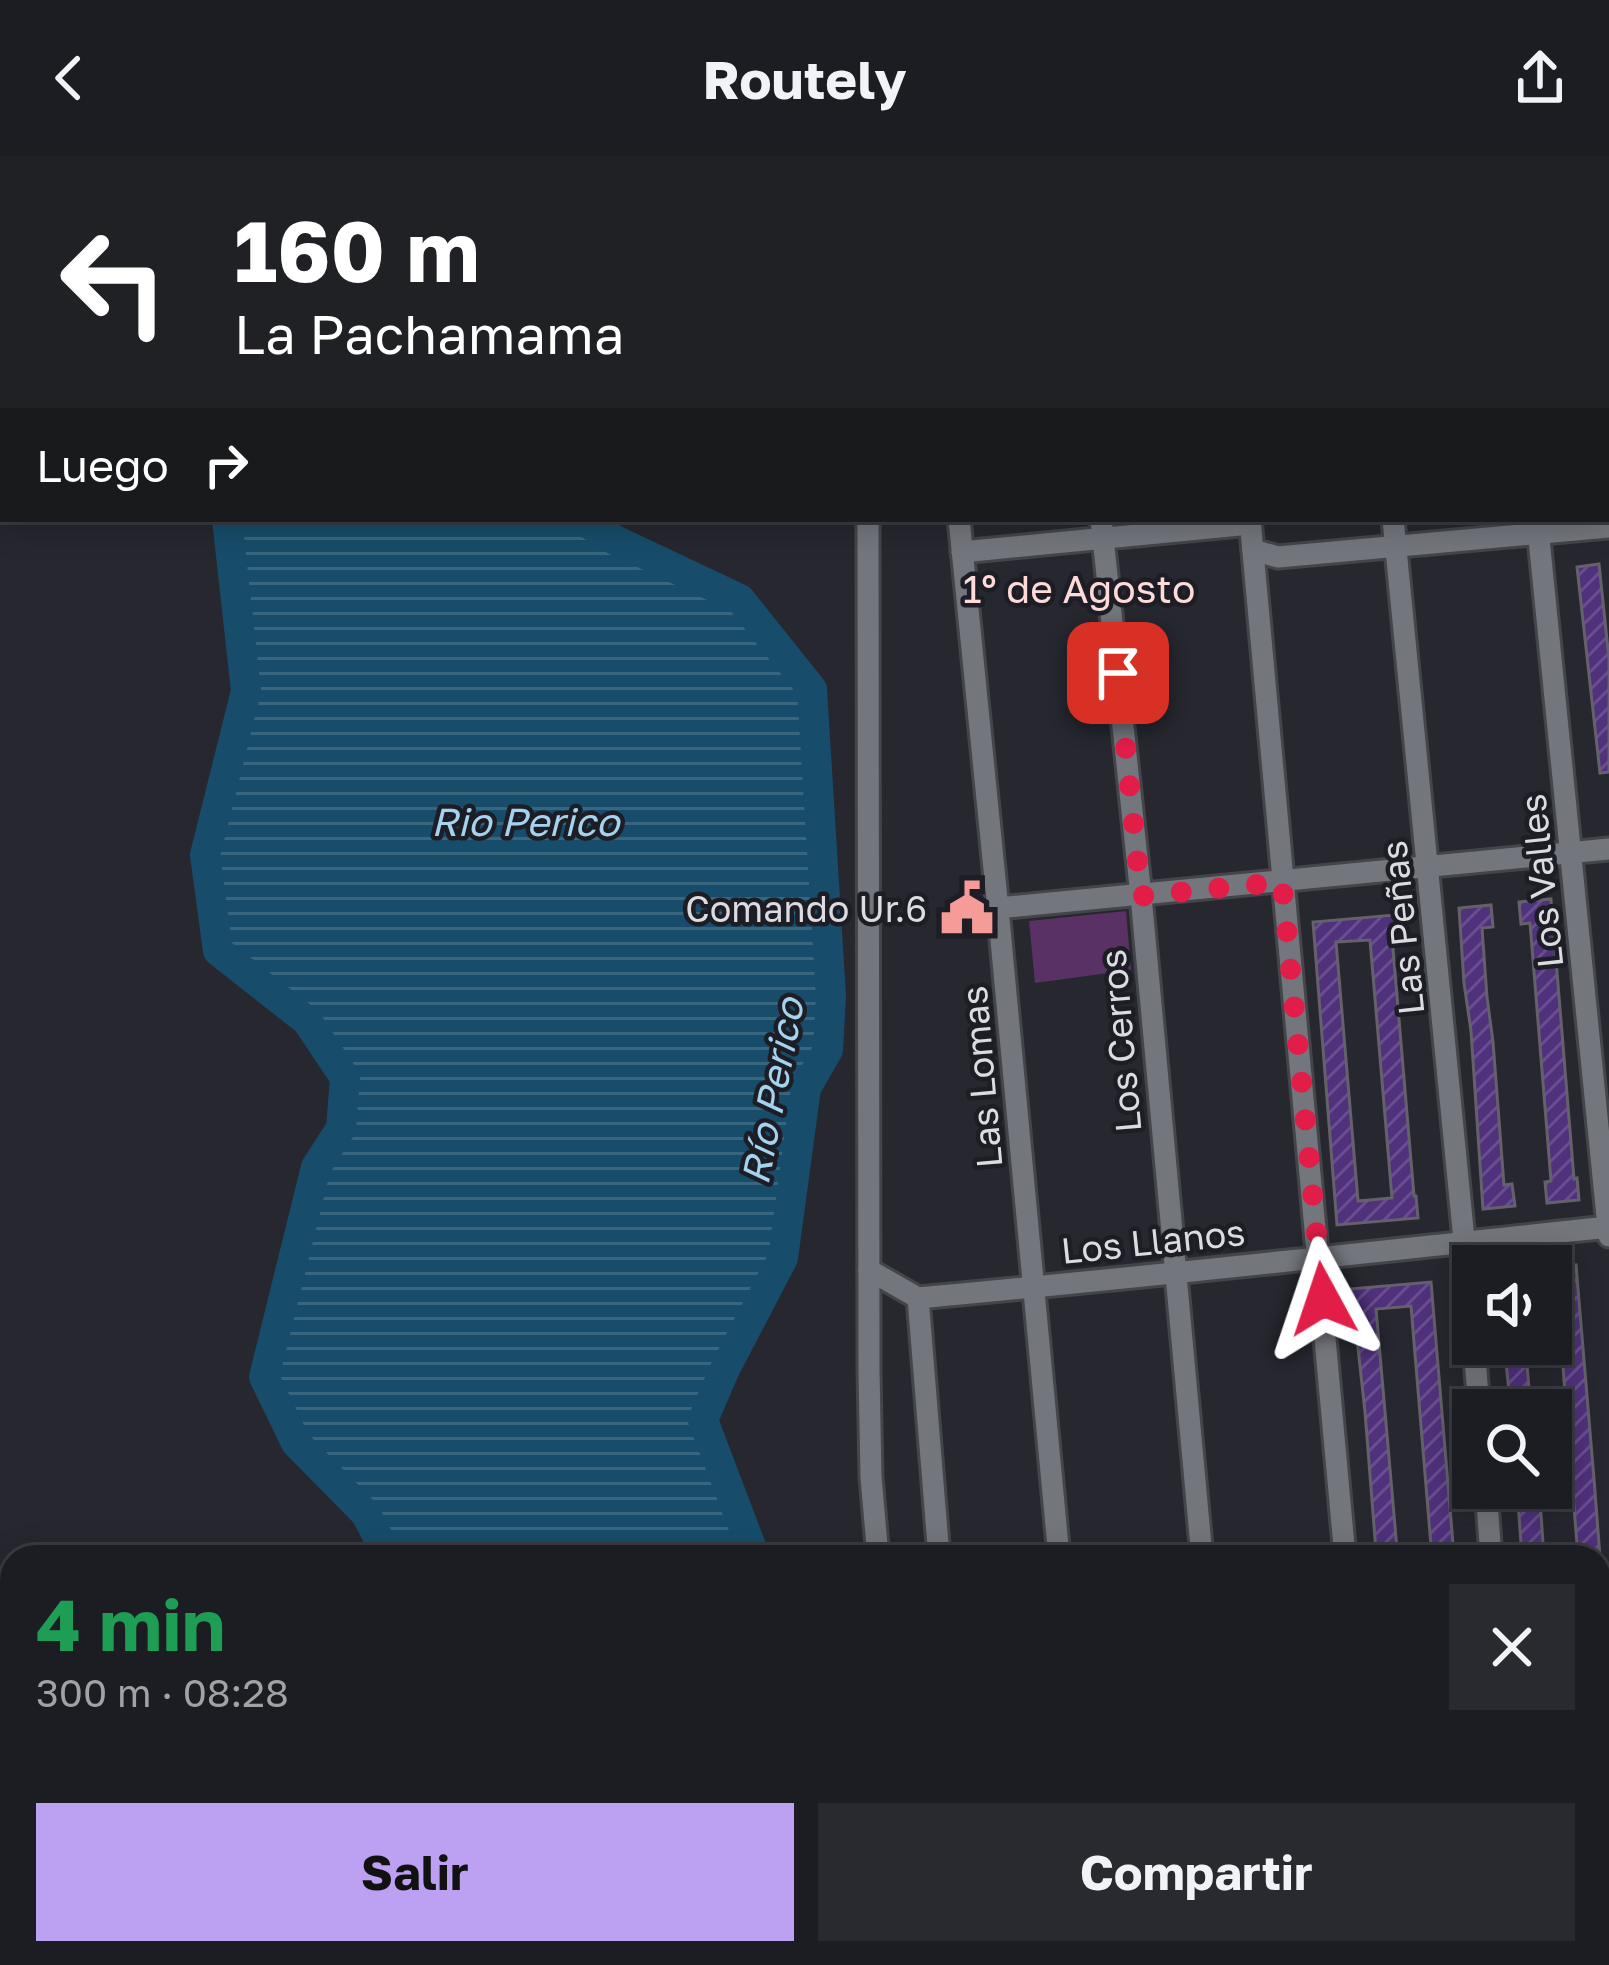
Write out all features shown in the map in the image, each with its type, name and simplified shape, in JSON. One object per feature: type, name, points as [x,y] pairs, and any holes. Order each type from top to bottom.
[{"type":"street","points":[[868,522],[869,1270],[877,1545]]},
{"type":"street","name":"Las Lomas","points":[[959,522],[1058,1545]]},
{"type":"street","points":[[962,552],[1102,529],[1250,522],[1344,1545]]},
{"type":"street","name":"Las Peñas","points":[[1394,522],[1466,1245]]},
{"type":"street","points":[[1253,550],[1278,557],[1396,547],[1537,526],[1609,527]]},
{"type":"street","name":"Los Valles","points":[[1537,526],[1609,1230]]},
{"type":"street","name":"Los Cerros","points":[[1102,529],[1201,1545]]},
{"type":"street","points":[[998,908],[1609,849]]},
{"type":"street","name":"Los Llanos","points":[[918,1298],[1609,1230]]},
{"type":"street","points":[[869,1270],[918,1298],[938,1545]]},
{"type":"street","points":[[1488,1509],[1490,1545]]},
{"type":"shaded area","points":[[1126,911],[1131,970],[1035,983],[1029,921]]},
{"type":"water","name":"Rio Perico","points":[[227,522],[586,522],[740,599],[812,689],[831,996],[828,1050],[806,1088],[783,1258],[703,1420],[750,1545],[382,1545],[366,1514],[296,1443],[264,1377],[316,1167],[341,1128],[345,1078],[307,1021],[218,951],[205,855],[246,691]]},
{"type":"building","points":[[1599,564],[1609,659],[1609,772],[1600,773],[1577,567]]},
{"type":"building","points":[[1551,899],[1579,1200],[1547,1203],[1545,1182],[1551,1181],[1530,923],[1521,924],[1519,902]]},
{"type":"building","points":[[1491,905],[1493,927],[1482,928],[1487,997],[1504,1185],[1512,1184],[1515,1206],[1483,1209],[1459,908]]},
{"type":"building","points":[[1394,915],[1396,937],[1392,937],[1418,1218],[1337,1225],[1313,922]],"holes":[[[1370,940],[1392,1198],[1358,1201],[1336,942]]]},
{"type":"building","points":[[1572,1265],[1576,1265],[1599,1545],[1577,1545],[1572,1389],[1565,1389],[1563,1365],[1572,1365]]},
{"type":"building","points":[[1431,1282],[1453,1544],[1431,1545],[1411,1306],[1376,1309],[1397,1545],[1376,1545],[1349,1289]]},
{"type":"building","points":[[1506,1365],[1527,1365],[1529,1389],[1509,1389]]},
{"type":"building","points":[[1519,1509],[1541,1509],[1543,1545],[1521,1545]]},
{"type":"waterway","name":"Río Perico","points":[[227,522],[246,691],[205,855],[218,951],[307,1021],[345,1078],[341,1128],[316,1167],[264,1377],[296,1443],[366,1514],[382,1545]]},
{"type":"waterway","name":"Río Perico","points":[[586,522],[740,599],[812,689],[831,996],[828,1050],[806,1088],[783,1258],[703,1420],[750,1545]]},
{"type":"place","name":"Comando Ur.6","points":[[967,908]]},
{"type":"district","name":"1º de Agosto","points":[[1079,588]]},
{"type":"route","points":[[1118,673],[1141,896],[1282,882],[1323,1299]]}]
